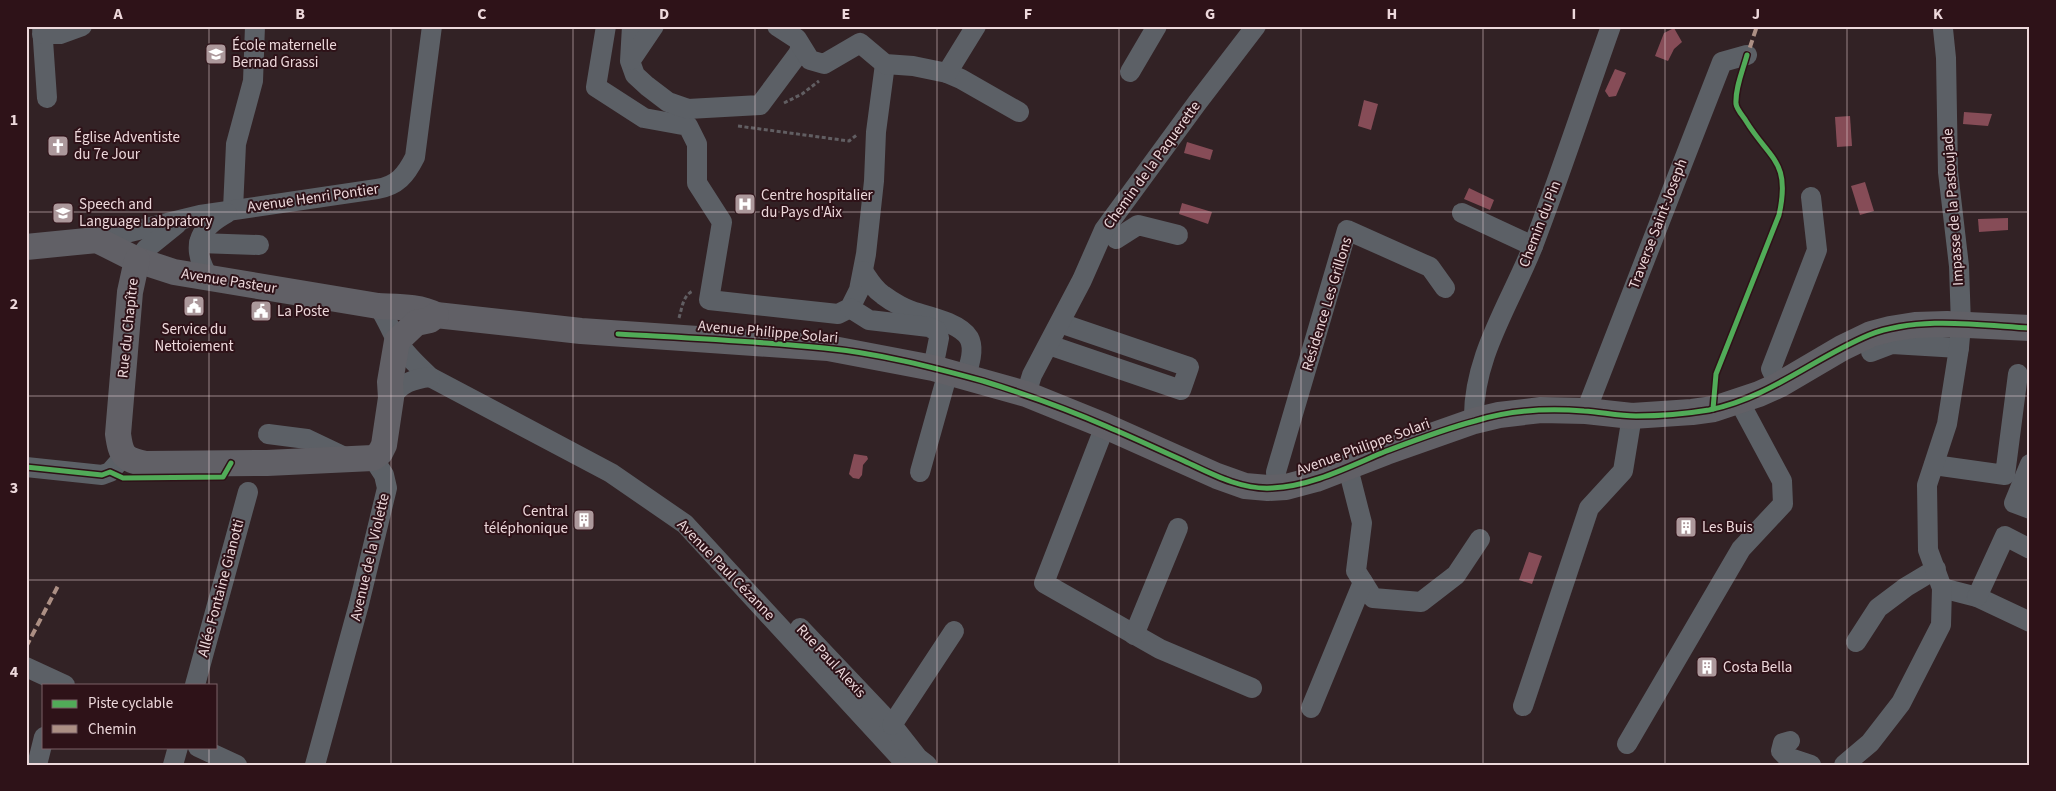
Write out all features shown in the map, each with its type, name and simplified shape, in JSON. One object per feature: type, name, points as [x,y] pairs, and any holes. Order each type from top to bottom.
[{"type":"main road","points":[[26,247],[97,240]]},
{"type":"main road","name":"Avenue Pasteur","points":[[97,240],[137,260],[174,272],[378,306],[409,308],[436,315]]},
{"type":"main road","name":"Rue du Chapître","points":[[124,456],[120,448],[118,434],[125,394],[130,292],[137,260]]},
{"type":"main road","name":"Avenue Philippe Solari","points":[[436,315],[564,330],[828,348],[949,372],[1026,394],[1245,486],[1277,487],[1316,479],[1474,421],[1526,411],[1586,411],[1632,416],[1713,409],[1779,385],[1842,348],[1871,334],[1915,325],[1960,336],[2030,328]]},
{"type":"main road","points":[[124,456],[133,461],[146,464],[260,445],[362,459],[380,453],[384,445],[391,398],[390,382],[398,342],[416,323],[430,320],[436,315]]},
{"type":"street","points":[[47,98],[42,30],[60,34],[82,26]]},
{"type":"street","points":[[209,278],[200,263],[199,243],[203,232],[213,221],[233,209],[236,144],[253,81],[255,26]]},
{"type":"street","name":"Avenue Henri Pontier","points":[[97,240],[233,209],[305,201],[383,188],[398,182],[408,171],[415,157],[432,26]]},
{"type":"street","points":[[606,26],[596,87],[644,118],[688,126],[697,144],[697,183],[722,222],[709,300],[838,314],[850,308],[859,290],[866,254],[874,181],[876,132],[886,64]]},
{"type":"street","points":[[632,26],[630,62],[636,74],[647,86],[668,102],[688,110],[760,105],[798,54],[800,47]]},
{"type":"street","points":[[630,62],[654,26]]},
{"type":"street","points":[[777,26],[797,39],[800,47],[810,60],[824,64],[860,43],[886,64],[913,66],[947,73],[962,79],[1019,112]]},
{"type":"street","points":[[947,73],[976,26]]},
{"type":"street","points":[[1130,72],[1157,26]]},
{"type":"street","name":"Chemin de la Paquerette","points":[[1026,394],[1032,375],[1082,280],[1104,230],[1256,26]]},
{"type":"street","name":"Chemin du Pin","points":[[1474,421],[1474,406],[1484,356],[1533,246],[1611,26]]},
{"type":"street","name":"Impasse de la Pastoujade","points":[[1939,578],[1928,550],[1927,485],[1947,424],[1960,336],[1959,266],[1948,172],[1946,58],[1943,29]]},
{"type":"street","name":"Traverse Saint-Joseph","points":[[1586,411],[1722,62],[1747,54]]},
{"type":"street","points":[[1779,385],[1771,369],[1817,250],[1811,198]]},
{"type":"street","points":[[1462,212],[1533,246]]},
{"type":"street","points":[[183,220],[199,243]]},
{"type":"street","name":"Rue du Chapître","points":[[137,260],[146,250],[183,220]]},
{"type":"street","points":[[1116,239],[1138,225],[1178,235]]},
{"type":"street","name":"Résidence Les Grillons","points":[[1277,487],[1276,472],[1348,230],[1430,266],[1445,288]]},
{"type":"street","points":[[199,243],[259,245]]},
{"type":"street","points":[[863,271],[873,287],[882,295],[916,312],[932,316],[947,323],[960,330],[969,339],[971,350],[949,372],[920,472]]},
{"type":"street","points":[[130,292],[148,279],[174,272]]},
{"type":"street","name":"Avenue Paul Cézanne","points":[[378,306],[398,342],[411,360],[430,377],[611,473],[685,524],[907,765]]},
{"type":"street","points":[[850,308],[869,320],[930,327],[937,331],[949,372]]},
{"type":"street","points":[[1049,345],[1181,390],[1189,366],[1060,323]]},
{"type":"street","points":[[1871,352],[1892,344],[1960,336]]},
{"type":"street","points":[[1934,465],[2005,475],[2018,374]]},
{"type":"street","points":[[391,398],[398,389],[409,381],[430,377]]},
{"type":"street","points":[[1627,744],[1741,549],[1783,504],[1782,481],[1738,401]]},
{"type":"street","points":[[1523,706],[1589,508],[1623,471],[1632,416]]},
{"type":"street","points":[[1105,426],[1044,583],[1160,649],[1252,688]]},
{"type":"street","points":[[26,467],[102,475],[110,472],[124,456]]},
{"type":"street","name":"Avenue de la Violette","points":[[315,765],[360,604],[387,488],[384,475],[362,459]]},
{"type":"street","points":[[2030,464],[2014,503],[2030,510]]},
{"type":"street","points":[[1348,468],[1362,523],[1356,571],[1373,598],[1421,602],[1456,575],[1480,539]]},
{"type":"street","name":"Allée Fontaine Gianotti","points":[[195,684],[248,492]]},
{"type":"street","points":[[1134,635],[1178,528]]},
{"type":"street","points":[[1977,598],[2005,536],[2030,549]]},
{"type":"street","name":"Rue Paul Alexis","points":[[726,568],[751,580],[790,617],[892,725],[918,758],[927,765]]},
{"type":"street","points":[[1844,765],[1870,743],[1901,703],[1941,625],[1939,578]]},
{"type":"street","points":[[1856,642],[1878,608],[1906,587],[1939,578],[2030,622]]},
{"type":"street","points":[[1311,708],[1363,582]]},
{"type":"street","points":[[892,725],[954,631]]},
{"type":"street","points":[[26,667],[64,684]]},
{"type":"street","points":[[1790,741],[1784,743],[1781,751],[1786,757],[1811,765]]},
{"type":"street","points":[[37,765],[42,745]]},
{"type":"street","points":[[173,765],[178,748]]},
{"type":"street","points":[[200,748],[237,765]]},
{"type":"path","points":[[730,125],[849,142],[861,130],[876,132]]},
{"type":"path","points":[[674,338],[683,303],[688,293],[700,289],[711,290]]},
{"type":"shaded area","points":[[1674,28],[1682,42],[1674,49],[1668,61],[1655,56],[1664,33]]},
{"type":"shaded area","points":[[1615,69],[1626,73],[1616,96],[1609,97],[1605,91]]},
{"type":"shaded area","points":[[1364,100],[1378,104],[1371,130],[1358,126]]},
{"type":"shaded area","points":[[1964,112],[1992,114],[1988,126],[1963,124]]},
{"type":"shaded area","points":[[1850,116],[1852,146],[1837,147],[1835,117]]},
{"type":"shaded area","points":[[1187,142],[1213,150],[1210,160],[1184,153]]},
{"type":"shaded area","points":[[1865,182],[1874,211],[1860,215],[1851,186]]},
{"type":"shaded area","points":[[1469,188],[1494,200],[1490,210],[1464,199]]},
{"type":"shaded area","points":[[1182,203],[1212,212],[1208,224],[1179,214]]},
{"type":"shaded area","points":[[2008,218],[2008,230],[1979,232],[1978,219]]},
{"type":"shaded area","points":[[854,454],[867,456],[868,459],[863,465],[862,475],[859,479],[853,478],[849,474]]},
{"type":"shaded area","points":[[1529,552],[1542,556],[1532,584],[1519,580]]},
{"type":"marked path","points":[[1746,59],[1757,26]]},
{"type":"marked path","points":[[26,647],[59,584]]},
{"type":"cycle path","points":[[1713,409],[1716,374],[1779,215],[1782,197],[1782,183],[1776,162],[1740,113],[1736,104],[1738,85],[1747,55]]},
{"type":"cycle path","points":[[618,334],[824,348],[864,353],[924,366],[983,381],[1062,408],[1226,480],[1248,486],[1272,488],[1316,480],[1429,435],[1502,414],[1556,410],[1645,416],[1709,410],[1752,396],[1849,344],[1888,329],[1908,325],[1948,323],[2030,328]]},
{"type":"cycle path","points":[[26,467],[102,475],[110,472],[123,478],[223,477],[231,463]]},
{"type":"place","name":"École maternelle Bernad Grassi","points":[[216,54]]},
{"type":"place","name":"Église Adventiste du 7e Jour","points":[[58,146]]},
{"type":"place","name":"Centre hospitalier du Pays d'Aix","points":[[745,204]]},
{"type":"place","name":"Speech and Language Labpratory","points":[[63,213]]},
{"type":"place","name":"Service du Nettoiement","points":[[194,306]]},
{"type":"place","name":"La Poste","points":[[261,311]]},
{"type":"place","name":"Central téléphonique","points":[[584,520]]},
{"type":"place","name":"Les Buis","points":[[1686,527]]},
{"type":"place","name":"Costa Bella","points":[[1707,667]]}]
